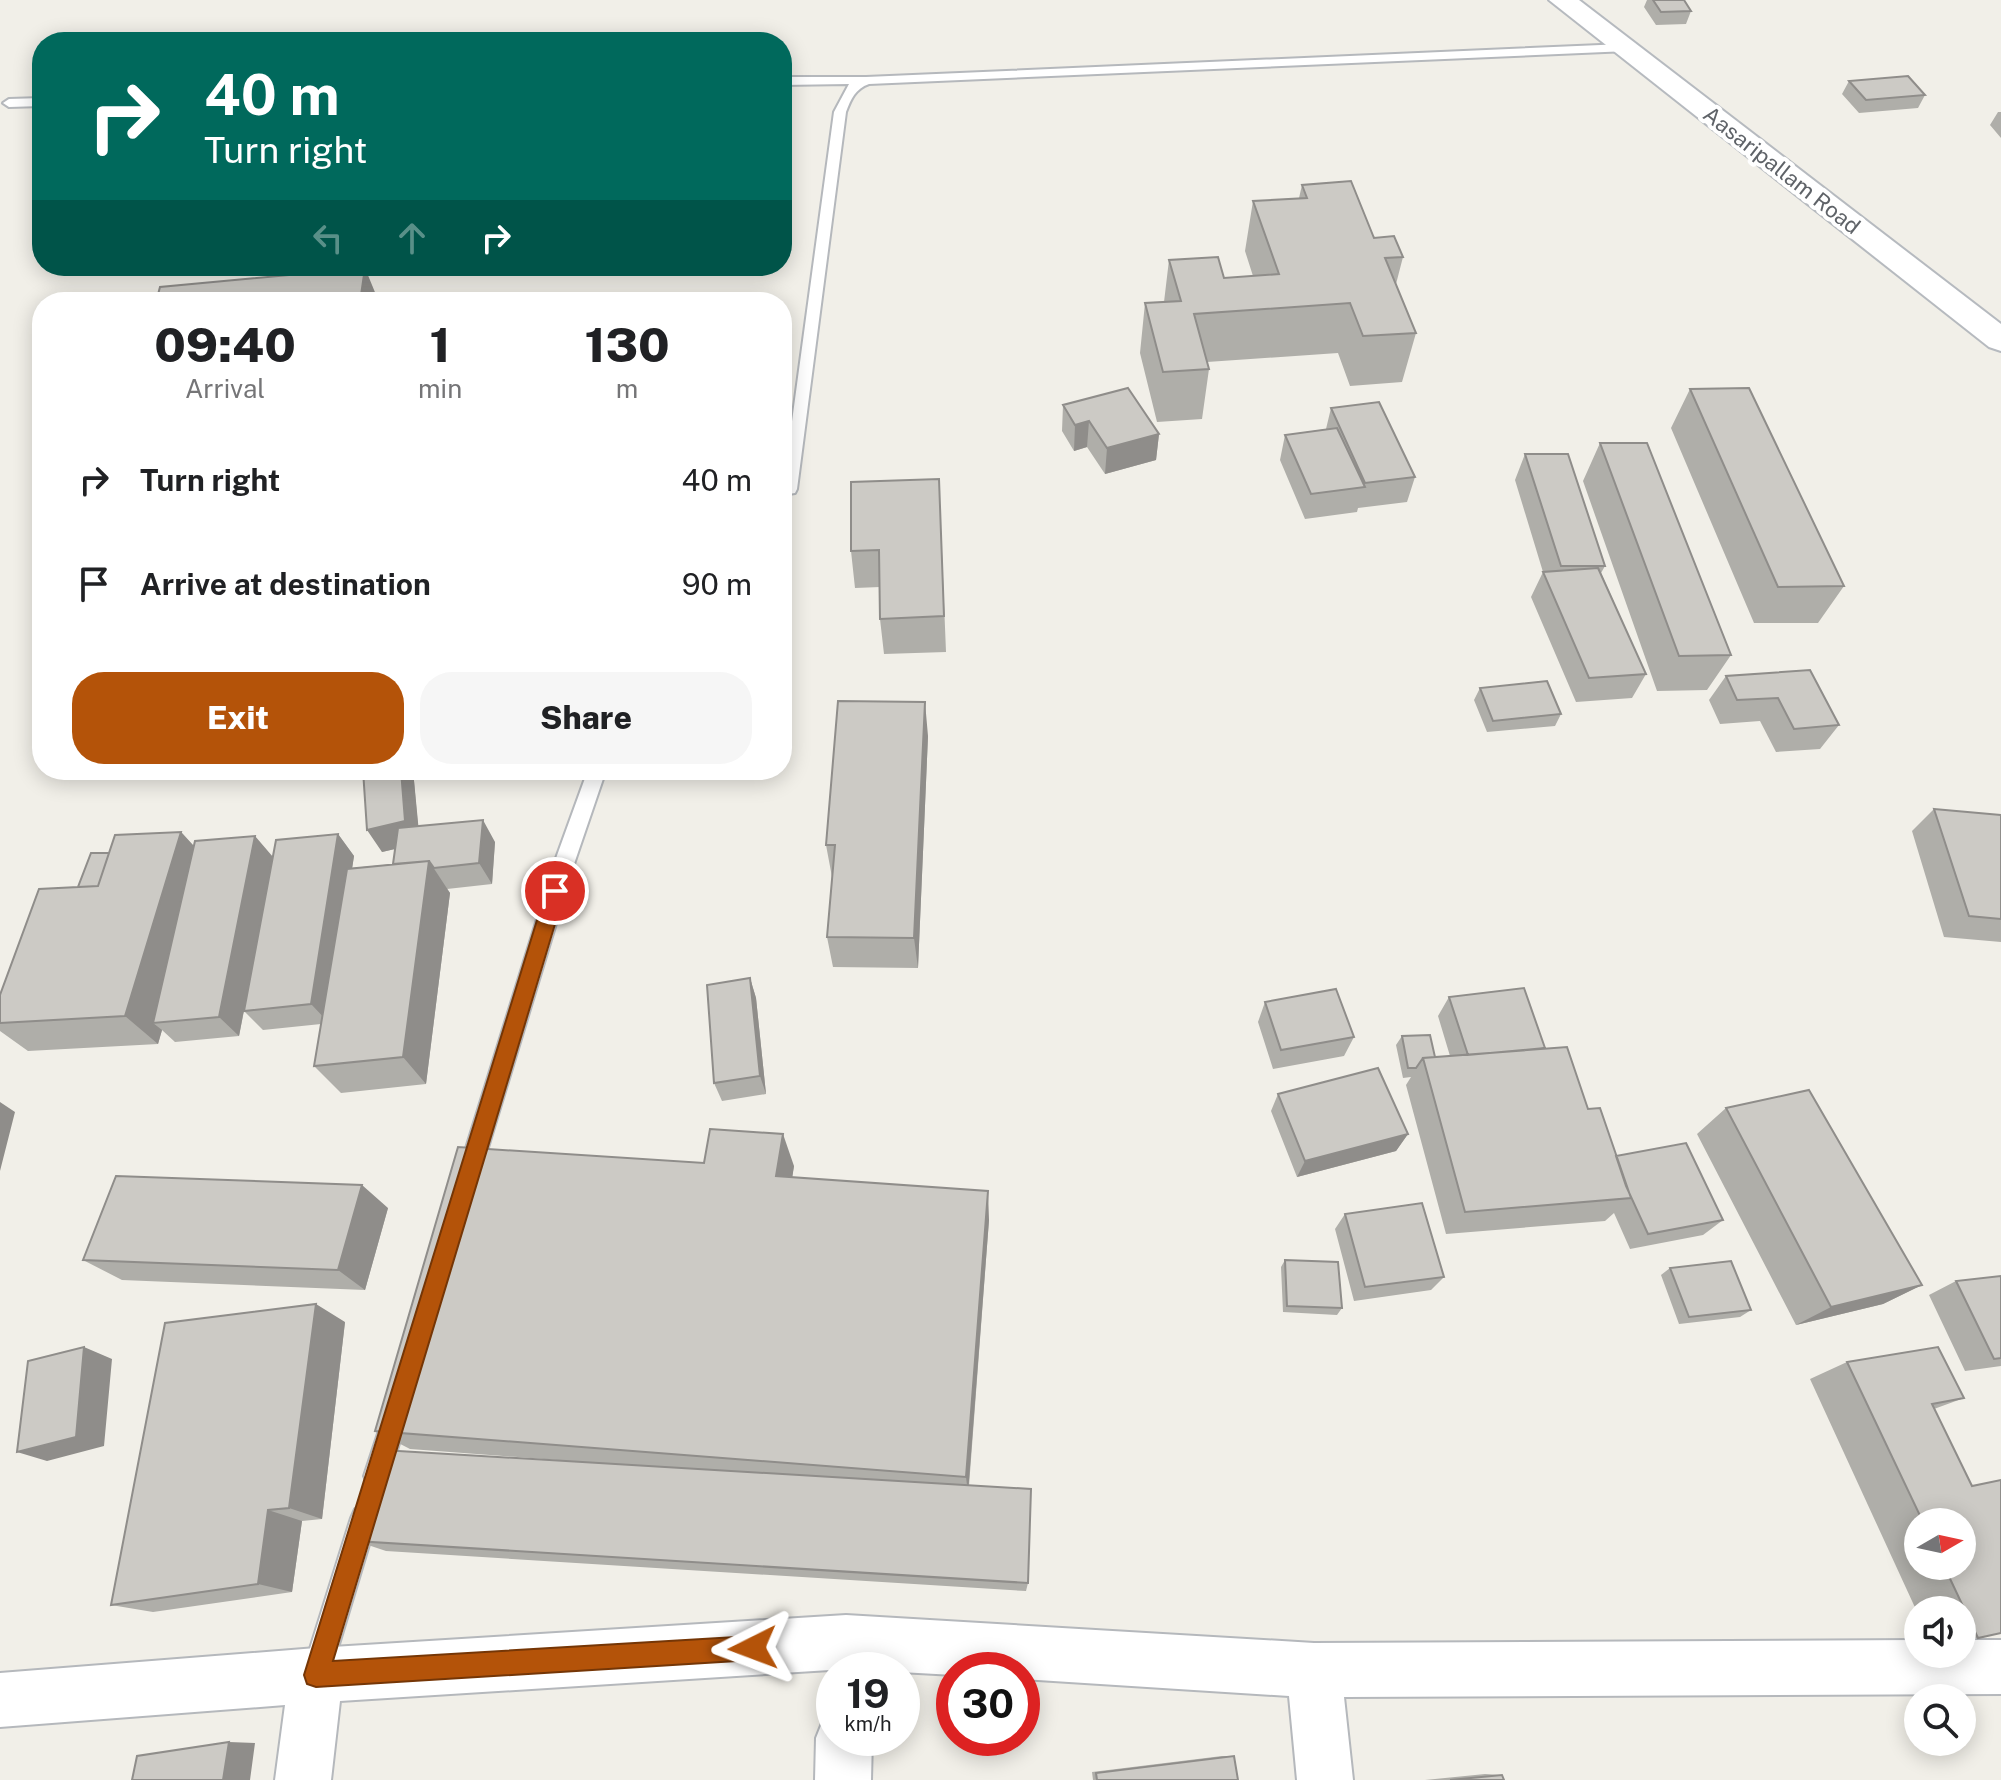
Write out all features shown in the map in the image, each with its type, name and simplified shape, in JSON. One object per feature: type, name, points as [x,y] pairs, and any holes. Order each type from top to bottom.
[{"type":"main road","name":"Aasaripallam Road","points":[[1562,0],[2001,340]]},
{"type":"street","points":[[0,1700],[316,1675],[816,1657]]},
{"type":"street","points":[[920,1658],[1314,1670],[2001,1667]]},
{"type":"street","points":[[1314,1670],[1325,1780]]},
{"type":"street","points":[[303,1780],[316,1675]]},
{"type":"street","points":[[843,1780],[844,1756]]},
{"type":"lane","points":[[792,81],[1624,48]]},
{"type":"lane","points":[[792,467],[840,112],[849,89],[868,80]]},
{"type":"lane","points":[[9,103],[32,102]]},
{"type":"lane","points":[[463,1193],[565,861],[593,780]]},
{"type":"lane","points":[[316,1675],[404,1389]]},
{"type":"building","points":[[1653,0],[1684,0],[1691,11],[1661,12]]},
{"type":"building","points":[[1908,76],[1925,95],[1866,100],[1849,81]]},
{"type":"building","points":[[1351,181],[1374,238],[1394,236],[1403,257],[1385,258],[1416,333],[1363,336],[1350,303],[1194,314],[1209,369],[1163,372],[1145,303],[1181,301],[1169,260],[1218,257],[1224,278],[1279,274],[1253,201],[1307,198],[1302,185]]},
{"type":"building","points":[[279,276],[364,276],[361,292],[159,292],[160,287]]},
{"type":"building","points":[[1128,388],[1159,434],[1107,448],[1089,421],[1075,425],[1063,405]]},
{"type":"building","points":[[1749,388],[1844,586],[1778,587],[1690,389]]},
{"type":"building","points":[[1379,402],[1415,477],[1365,483],[1331,408]]},
{"type":"building","points":[[1337,428],[1365,487],[1311,494],[1285,435]]},
{"type":"building","points":[[1600,443],[1647,443],[1731,655],[1679,656]]},
{"type":"building","points":[[1525,454],[1568,454],[1605,566],[1561,566]]},
{"type":"building","points":[[939,479],[944,616],[880,619],[879,550],[851,551],[851,482]]},
{"type":"building","points":[[1598,568],[1646,674],[1589,678],[1543,572]]},
{"type":"building","points":[[1810,670],[1839,725],[1794,729],[1778,698],[1737,700],[1726,676]]},
{"type":"building","points":[[1547,681],[1561,714],[1493,721],[1480,688]]},
{"type":"building","points":[[838,701],[925,702],[914,938],[827,937],[835,845],[826,845]]},
{"type":"building","points":[[364,780],[402,780],[405,821],[367,830]]},
{"type":"building","points":[[1934,809],[2001,815],[2001,919],[1969,916]]},
{"type":"building","points":[[483,820],[479,863],[434,868],[429,861],[393,864],[398,828]]},
{"type":"building","points":[[181,832],[125,1016],[0,1023],[0,995],[39,889],[98,886],[115,835]]},
{"type":"building","points":[[338,834],[311,1004],[244,1011],[276,840]]},
{"type":"building","points":[[255,836],[219,1017],[153,1023],[195,841]]},
{"type":"building","points":[[91,853],[109,853],[98,886],[78,887]]},
{"type":"building","points":[[429,861],[403,1057],[314,1066],[347,869]]},
{"type":"building","points":[[750,978],[760,1076],[714,1083],[707,985]]},
{"type":"building","points":[[1524,988],[1545,1048],[1468,1055],[1449,997]]},
{"type":"building","points":[[1336,989],[1354,1037],[1281,1050],[1265,1002]]},
{"type":"building","points":[[1430,1035],[1435,1057],[1423,1058],[1416,1068],[1408,1068],[1402,1036]]},
{"type":"building","points":[[1567,1047],[1588,1109],[1600,1108],[1631,1198],[1465,1212],[1423,1058]]},
{"type":"building","points":[[1378,1068],[1408,1134],[1305,1161],[1278,1094]]},
{"type":"building","points":[[1809,1090],[1922,1285],[1831,1307],[1726,1108]]},
{"type":"building","points":[[710,1129],[783,1134],[776,1176],[988,1191],[966,1477],[375,1431],[458,1147],[704,1163]]},
{"type":"building","points":[[1686,1143],[1723,1220],[1648,1234],[1616,1156]]},
{"type":"building","points":[[116,1176],[362,1185],[338,1270],[83,1260]]},
{"type":"building","points":[[1422,1203],[1444,1277],[1365,1287],[1345,1214]]},
{"type":"building","points":[[1285,1260],[1338,1262],[1342,1308],[1287,1306]]},
{"type":"building","points":[[1731,1261],[1751,1310],[1689,1317],[1670,1268]]},
{"type":"building","points":[[2001,1276],[2001,1358],[1994,1359],[1956,1281]]},
{"type":"building","points":[[316,1304],[289,1508],[268,1510],[258,1584],[111,1605],[165,1323]]},
{"type":"building","points":[[84,1347],[76,1437],[17,1452],[28,1361]]},
{"type":"building","points":[[1938,1347],[1964,1398],[1932,1404],[1972,1486],[2001,1480],[2001,1633],[1978,1638],[1976,1596],[1958,1596],[1951,1580],[1976,1580],[1976,1508],[1916,1508],[1847,1362]]},
{"type":"building","points":[[382,1450],[1031,1489],[1028,1583],[356,1541]]},
{"type":"building","points":[[229,1742],[223,1780],[132,1780],[137,1756]]},
{"type":"building","points":[[1234,1756],[1238,1780],[1097,1780],[1096,1773]]},
{"type":"building","points":[[1502,1775],[1504,1780],[1450,1780]]},
{"type":"route","points":[[555,891],[316,1675],[753,1648]]}]
